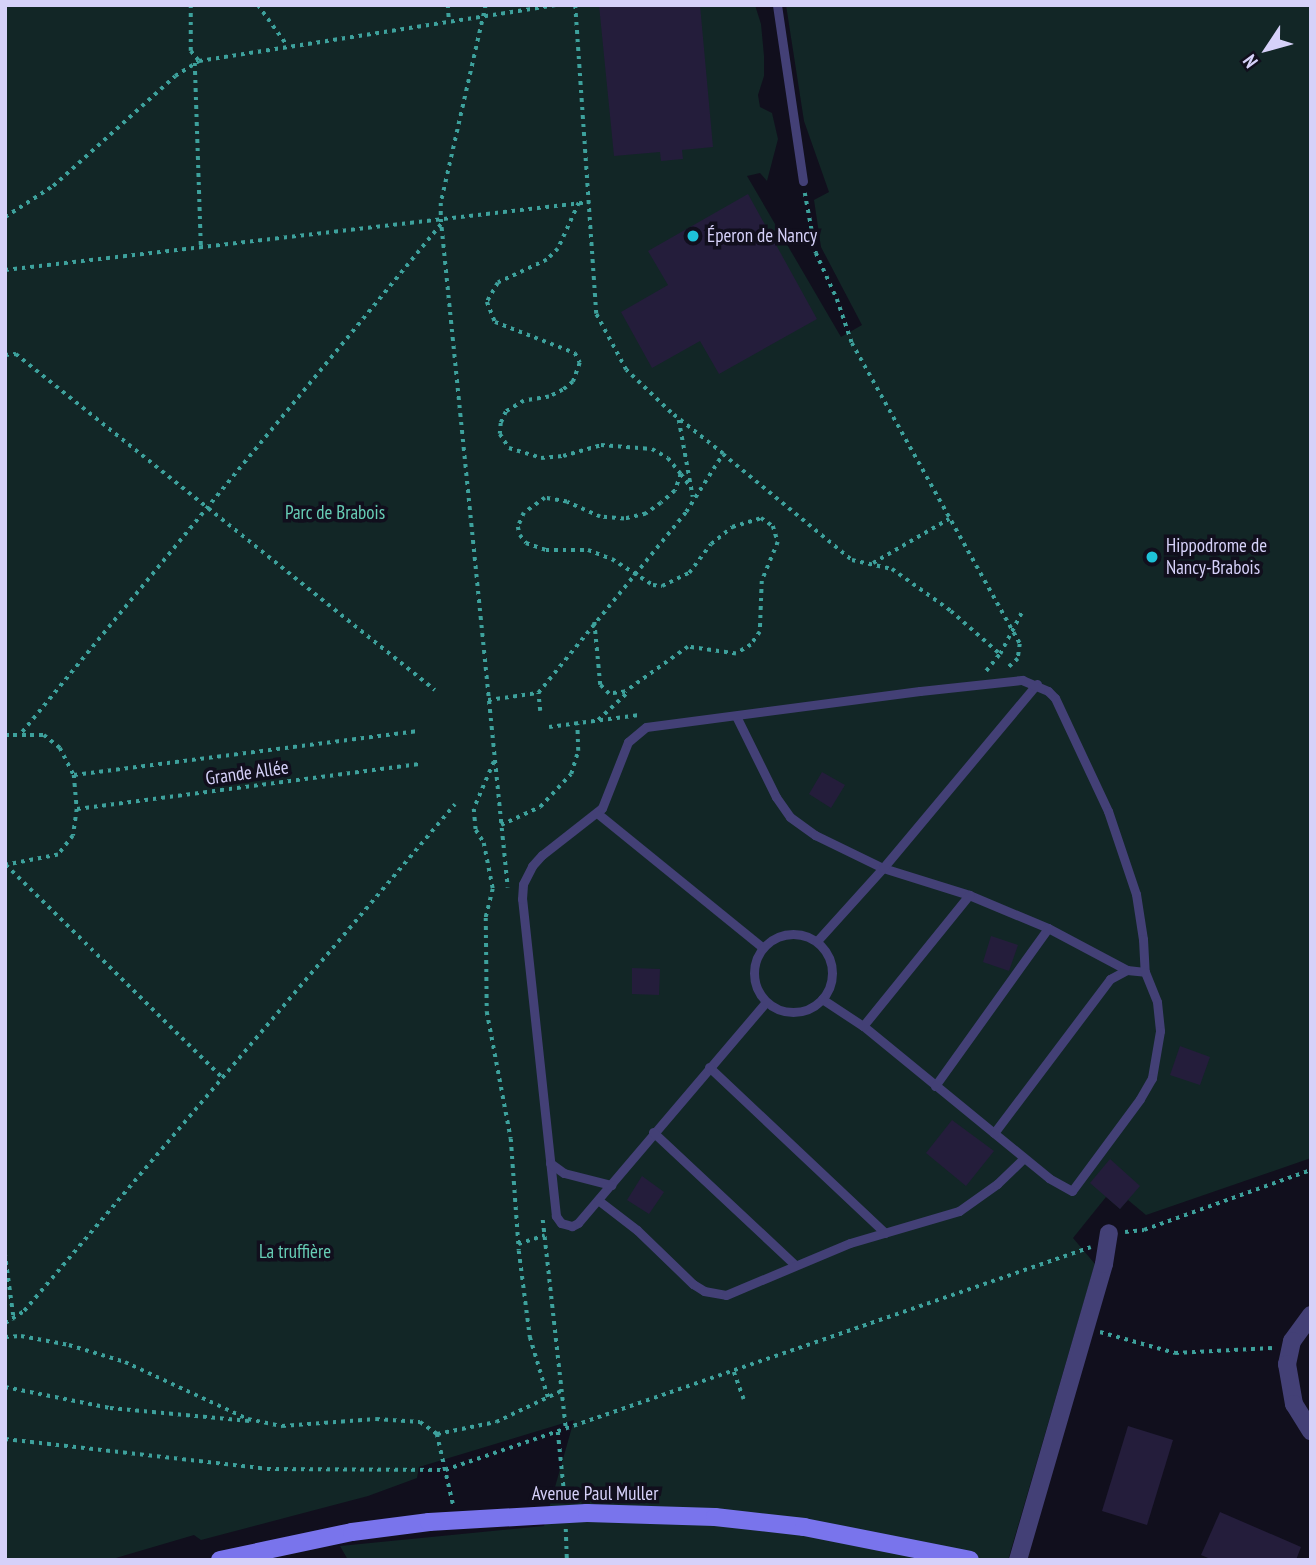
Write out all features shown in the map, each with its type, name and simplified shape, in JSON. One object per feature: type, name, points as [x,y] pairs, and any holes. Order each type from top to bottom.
[{"type":"main road","name":"Avenue Paul Muller","points":[[220,1560],[352,1532],[456,1520],[702,1517],[804,1527],[970,1560]]},
{"type":"street","points":[[1018,1560],[1104,1264],[1109,1233]]},
{"type":"street","points":[[1311,1315],[1298,1330],[1287,1364],[1290,1390],[1301,1417],[1311,1431]]},
{"type":"lane","points":[[777,5],[803,181]]},
{"type":"lane","points":[[766,1002],[578,1223],[572,1226],[561,1223],[556,1216],[550,1163],[522,899],[523,884],[532,866],[542,855],[597,813],[623,750],[636,734],[646,727],[1009,681],[1022,680],[1037,684],[1055,698],[1087,763],[1124,851],[1136,894],[1145,972],[1157,1002],[1160,1031],[1152,1077],[1140,1099],[1072,1191],[1024,1158],[863,1026],[822,999]]},
{"type":"lane","points":[[817,941],[883,868],[1037,684]]},
{"type":"lane","points":[[736,716],[776,797],[790,817],[815,835],[883,868],[969,895],[1048,928],[1127,970],[1145,972]]},
{"type":"lane","points":[[597,813],[762,947]]},
{"type":"lane","points":[[863,1026],[969,895]]},
{"type":"lane","points":[[935,1086],[1048,928]]},
{"type":"lane","points":[[782,934],[806,936],[817,941],[827,954],[832,969],[830,985],[822,999],[815,1006],[795,1013],[784,1012],[766,1002],[754,982],[753,970],[762,947],[782,934]]},
{"type":"lane","points":[[994,1133],[1110,979],[1127,970]]},
{"type":"lane","points":[[709,1067],[885,1233]]},
{"type":"lane","points":[[653,1132],[795,1265]]},
{"type":"lane","points":[[598,1200],[637,1230],[704,1292],[726,1295],[795,1265],[885,1233],[959,1211],[997,1184],[1024,1158]]},
{"type":"lane","points":[[550,1163],[579,1178],[611,1185]]},
{"type":"path","points":[[191,5],[191,51],[197,62],[201,247]]},
{"type":"path","points":[[258,5],[287,45]]},
{"type":"path","points":[[448,5],[449,21]]},
{"type":"path","points":[[485,673],[441,202],[486,5]]},
{"type":"path","points":[[5,217],[53,186],[175,76],[197,62],[287,45],[556,5]]},
{"type":"path","points":[[575,5],[590,201],[593,294],[603,331],[626,370],[679,420],[852,560],[892,569],[951,611],[1000,654]]},
{"type":"path","points":[[803,181],[816,253],[837,299],[852,343],[1020,644],[1018,659],[1010,668],[974,672]]},
{"type":"path","points":[[5,270],[441,221],[590,201]]},
{"type":"path","points":[[579,203],[558,249],[547,260],[498,283],[487,302],[495,322],[575,354],[580,363],[572,382],[563,390],[549,397],[524,401],[506,412],[500,434],[509,448],[541,458],[563,456],[601,445],[652,449],[668,458],[692,490]]},
{"type":"path","points":[[22,732],[441,221]]},
{"type":"path","points":[[5,355],[16,354],[435,691]]},
{"type":"path","points":[[679,420],[694,499]]},
{"type":"path","points":[[540,711],[538,693],[594,622],[635,576],[694,499],[723,454]]},
{"type":"path","points":[[597,721],[632,688],[688,647],[736,653],[756,640],[761,623],[762,581],[776,553],[777,533],[767,520],[751,520],[723,532],[681,579],[653,585],[612,559],[588,550],[546,550],[526,543],[518,527],[524,513],[545,498],[567,502],[600,517],[624,519],[646,514],[676,491],[681,474]]},
{"type":"path","points":[[871,564],[949,519]]},
{"type":"path","points":[[986,671],[1000,654],[1023,610]]},
{"type":"path","points":[[594,622],[600,685],[609,694],[632,688]]},
{"type":"path","points":[[488,699],[538,693]]},
{"type":"path","points":[[549,727],[652,714]]},
{"type":"path","points":[[502,825],[540,807],[571,774],[578,751],[577,724]]},
{"type":"path","name":"Grande Allée","points":[[74,775],[416,731]]},
{"type":"path","points":[[5,735],[22,732],[48,738],[60,748],[74,775],[77,809],[73,836],[58,855],[6,865]]},
{"type":"path","points":[[494,761],[474,809],[476,830],[484,844],[493,889],[486,918],[487,1012],[511,1139],[518,1244],[530,1338],[548,1397]]},
{"type":"path","name":"Grande Allée","points":[[77,809],[421,764]]},
{"type":"path","points":[[5,1323],[14,1320],[455,804]]},
{"type":"path","points":[[6,865],[223,1078]]},
{"type":"path","points":[[1144,1230],[1311,1170]]},
{"type":"path","points":[[5,1439],[267,1469],[445,1470],[734,1373],[1089,1248],[1109,1233]]},
{"type":"path","points":[[518,1244],[545,1235]]},
{"type":"path","points":[[5,1253],[14,1320]]},
{"type":"path","points":[[1086,1328],[1175,1353],[1290,1348]]},
{"type":"path","points":[[5,1337],[21,1336],[69,1345],[125,1362],[259,1421]]},
{"type":"path","points":[[734,1373],[744,1399]]},
{"type":"path","points":[[5,1387],[110,1408],[206,1419],[259,1421],[282,1426],[376,1419],[420,1422],[437,1434],[456,1520]]},
{"type":"path","points":[[437,1434],[496,1422],[561,1391]]},
{"type":"path","points":[[558,1432],[567,1560]]},
{"type":"green space","points":[[5,5],[755,5],[761,24],[764,56],[764,76],[758,95],[760,107],[772,113],[778,139],[767,181],[760,173],[747,176],[841,337],[862,325],[821,247],[814,200],[829,192],[804,121],[786,5],[1311,5],[1311,1158],[1146,1215],[1128,1200],[1120,1209],[1106,1197],[1073,1238],[1095,1264],[1008,1560],[348,1560],[340,1546],[544,1526],[574,1420],[419,1467],[417,1478],[368,1496],[201,1540],[194,1535],[109,1560],[5,1560]]},
{"type":"building","points":[[599,5],[700,5],[713,147],[682,150],[683,159],[661,161],[660,152],[614,156]]},
{"type":"building","points":[[748,194],[817,319],[719,374],[700,341],[652,368],[621,312],[668,285],[648,251]]},
{"type":"building","points":[[822,772],[845,785],[831,808],[809,794]]},
{"type":"building","points":[[991,936],[1018,945],[1009,971],[983,962]]},
{"type":"building","points":[[632,968],[660,969],[659,995],[632,994]]},
{"type":"building","points":[[1180,1046],[1210,1057],[1200,1085],[1170,1075]]},
{"type":"building","points":[[952,1120],[994,1151],[966,1186],[926,1153]]},
{"type":"building","points":[[1110,1159],[1140,1186],[1120,1209],[1090,1183]]},
{"type":"building","points":[[642,1176],[664,1192],[649,1214],[627,1200]]},
{"type":"building","points":[[1128,1426],[1173,1440],[1147,1525],[1102,1511]]},
{"type":"building","points":[[1220,1512],[1301,1547],[1296,1560],[1213,1560],[1201,1555]]},
{"type":"place","name":"Éperon de Nancy","points":[[693,236]]},
{"type":"place","name":"Hippodrome de Nancy-Brabois","points":[[1152,557]]},
{"type":"park label","name":"Parc de Brabois","points":[[335,513]]},
{"type":"park label","name":"La truffière","points":[[295,1252]]}]
